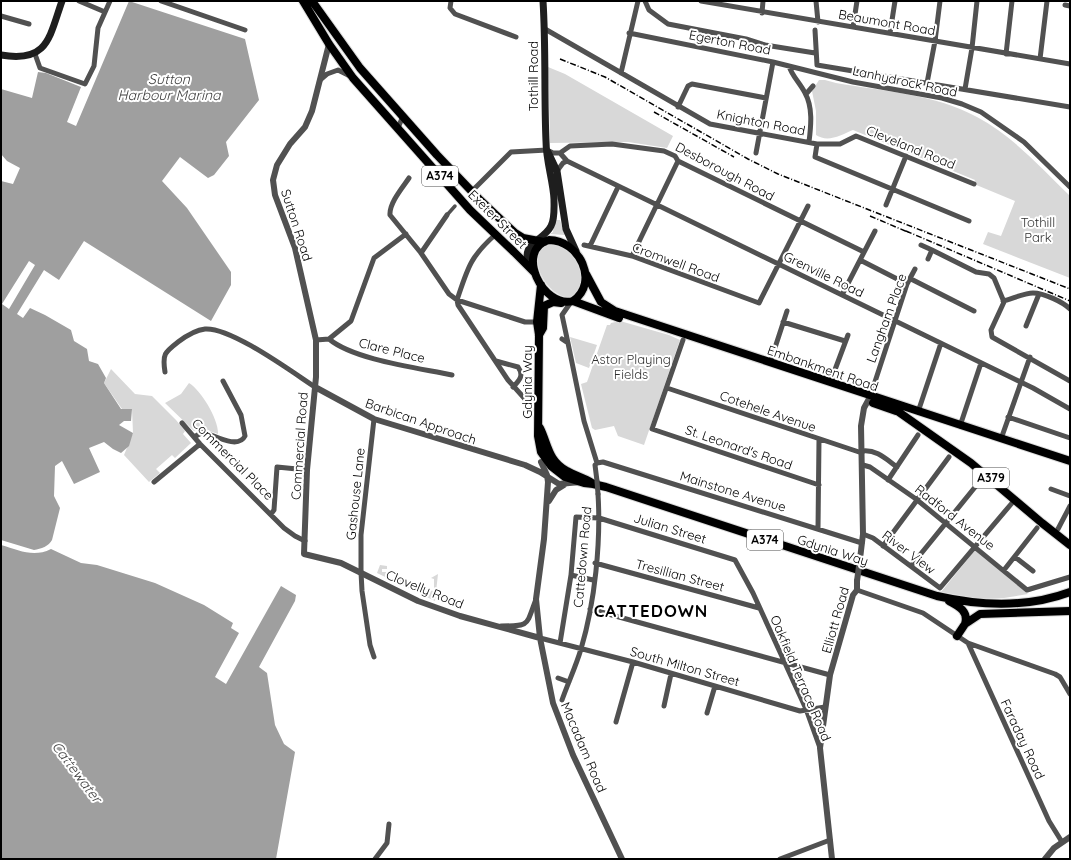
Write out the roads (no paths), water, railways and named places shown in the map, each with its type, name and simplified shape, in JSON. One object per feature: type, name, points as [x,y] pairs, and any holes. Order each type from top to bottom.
[{"type":"main road","points":[[1,56],[24,58],[35,54],[46,43],[62,1]]},
{"type":"main road","name":"Exeter Street","points":[[303,1],[329,44],[353,78],[470,210],[534,271]]},
{"type":"main road","name":"Exeter Street","points":[[312,1],[326,23],[360,68],[472,191],[515,233],[524,238],[540,241]]},
{"type":"main road","name":"Tothill Road","points":[[540,241],[550,228],[554,211],[554,199],[546,134],[545,30],[543,1]]},
{"type":"main road","points":[[326,23],[329,44]]},
{"type":"main road","name":"Tothill Road","points":[[547,150],[557,171],[563,218],[566,230],[576,251]]},
{"type":"main road","points":[[540,241],[559,241],[576,251],[586,274],[584,290],[571,301],[555,298],[541,285],[534,271],[535,252],[540,241]]},
{"type":"main road","name":"A374","points":[[514,252],[536,288],[538,310]]},
{"type":"main road","name":"Embankment Road","points":[[586,274],[601,302],[615,311],[830,383],[896,411]]},
{"type":"main road","name":"Gdynia Way","points":[[541,285],[537,322],[539,335],[540,428],[538,436],[541,452],[553,469],[565,477],[580,482],[593,484],[939,592],[981,603],[1013,604],[1044,600],[1070,592]]},
{"type":"main road","name":"Embankment Road","points":[[571,301],[684,340],[869,399],[885,401],[1070,461]]},
{"type":"main road","name":"Gdynia Way","points":[[539,335],[543,328],[544,310],[546,304],[571,301]]},
{"type":"main road","points":[[885,401],[896,411]]},
{"type":"main road","name":"A379","points":[[896,411],[976,466],[1067,543],[1070,548]]},
{"type":"main road","name":"Gdynia Way","points":[[540,428],[548,453],[556,464],[568,472],[586,479],[593,484]]},
{"type":"main road","points":[[939,592],[962,609],[966,615],[965,624]]},
{"type":"main road","points":[[1013,604],[1070,610]]},
{"type":"main road","points":[[957,636],[965,624],[980,614],[1070,610]]},
{"type":"street","points":[[79,1],[105,12]]},
{"type":"street","points":[[35,54],[40,68],[85,84],[94,66],[97,34],[110,1]]},
{"type":"street","points":[[161,1],[177,4],[246,30]]},
{"type":"street","points":[[451,1],[450,8],[455,14],[516,37]]},
{"type":"street","points":[[621,72],[629,33],[638,1]]},
{"type":"street","points":[[645,1],[649,10],[668,24],[746,39],[766,45],[815,53]]},
{"type":"street","name":"Beaumont Road","points":[[701,1],[762,13],[854,27],[1070,64]]},
{"type":"street","points":[[762,13],[763,1]]},
{"type":"street","points":[[816,1],[818,22]]},
{"type":"street","points":[[854,27],[857,1]]},
{"type":"street","points":[[890,33],[895,1]]},
{"type":"street","points":[[927,83],[935,41],[940,1]]},
{"type":"street","points":[[965,89],[972,48],[977,1]]},
{"type":"street","points":[[1006,54],[1012,1]]},
{"type":"street","points":[[1040,59],[1047,1]]},
{"type":"street","points":[[1,16],[29,24]]},
{"type":"street","name":"Knighton Road","points":[[545,30],[710,124],[817,144],[815,157],[969,222]]},
{"type":"street","points":[[815,30],[815,53],[817,65]]},
{"type":"street","name":"Egerton Road","points":[[629,33],[773,62],[826,76]]},
{"type":"street","name":"Sutton Road","points":[[316,340],[295,248],[275,195],[273,180],[277,165],[290,144],[305,127],[312,111],[329,44]]},
{"type":"street","points":[[756,153],[773,62]]},
{"type":"street","points":[[805,71],[817,65],[1070,107]]},
{"type":"street","points":[[789,66],[790,72],[806,94],[810,110],[809,142]]},
{"type":"street","points":[[320,80],[327,74],[338,70],[353,78]]},
{"type":"street","name":"Lanhydrock Road","points":[[826,76],[942,98],[981,112],[1024,142],[1070,188]]},
{"type":"street","points":[[678,107],[688,86],[692,84],[766,98]]},
{"type":"street","points":[[806,94],[813,86]]},
{"type":"street","points":[[398,128],[403,116]]},
{"type":"street","name":"Cleveland Road","points":[[817,144],[840,144],[856,136],[974,184]]},
{"type":"street","name":"Desborough Road","points":[[560,153],[570,146],[612,144],[664,151],[675,156],[678,161],[864,252]]},
{"type":"street","points":[[472,191],[512,152],[547,150],[553,154],[560,153]]},
{"type":"street","name":"Grenville Road","points":[[560,153],[567,161],[618,187],[658,205],[1046,394],[1070,409]]},
{"type":"street","points":[[886,205],[906,156]]},
{"type":"street","points":[[557,171],[563,163],[567,161]]},
{"type":"street","points":[[632,256],[678,161]]},
{"type":"street","points":[[409,178],[390,210],[390,215],[421,253],[449,294],[458,300],[525,322],[537,322]]},
{"type":"street","points":[[590,246],[618,187]]},
{"type":"street","points":[[421,253],[447,215],[455,206]]},
{"type":"street","points":[[780,265],[808,206]]},
{"type":"street","points":[[842,295],[876,231]]},
{"type":"street","points":[[316,340],[329,339],[351,321],[374,258],[377,254],[406,234]]},
{"type":"street","points":[[496,234],[478,252],[468,265],[458,300],[458,305],[514,387],[525,399]]},
{"type":"street","name":"Cromwell Road","points":[[584,245],[632,256],[759,304],[780,265]]},
{"type":"street","points":[[921,245],[976,272],[989,274],[994,278],[1003,301],[991,330],[992,337],[1030,357],[1070,381]]},
{"type":"street","points":[[928,259],[932,250]]},
{"type":"street","points":[[860,260],[974,311]]},
{"type":"street","name":"Langham Place","points":[[869,399],[895,320],[909,281],[915,269]]},
{"type":"street","points":[[1003,301],[1032,293],[1040,294],[1066,305],[1070,309]]},
{"type":"street","points":[[1026,326],[1040,294]]},
{"type":"street","name":"Cattedown Road","points":[[562,700],[581,649],[590,609],[599,518],[597,475],[595,465],[597,462],[584,421],[562,315],[571,301]]},
{"type":"street","points":[[770,363],[787,311]]},
{"type":"street","points":[[783,322],[845,341]]},
{"type":"street","points":[[165,372],[163,359],[166,352],[188,334],[205,329],[223,332],[237,339],[275,360],[315,387]]},
{"type":"street","points":[[830,383],[848,335]]},
{"type":"street","name":"Clare Place","points":[[329,339],[362,356],[452,375]]},
{"type":"street","points":[[562,339],[568,343]]},
{"type":"street","name":"Commercial Road","points":[[304,554],[307,470],[317,358],[316,340]]},
{"type":"street","points":[[667,388],[684,340]]},
{"type":"street","points":[[918,412],[941,343]]},
{"type":"street","points":[[1001,439],[1030,357]]},
{"type":"street","points":[[496,361],[518,367],[522,375],[514,387]]},
{"type":"street","points":[[960,426],[981,363]]},
{"type":"street","points":[[194,437],[204,432],[229,442],[234,442],[240,441],[245,436],[241,415],[223,381]]},
{"type":"street","name":"Barbican Approach","points":[[315,387],[374,419],[525,465],[540,472],[555,483],[564,485]]},
{"type":"street","name":"St. Leonard's Road","points":[[667,388],[652,429],[819,485]]},
{"type":"street","name":"Cotehele Avenue","points":[[667,388],[819,440],[862,452],[869,450],[878,453],[897,467]]},
{"type":"street","name":"Elliott Road","points":[[820,748],[830,675],[853,595],[857,590],[856,581],[863,534],[862,419],[869,399]]},
{"type":"street","points":[[1008,418],[1070,438]]},
{"type":"street","name":"Gashouse Lane","points":[[374,419],[361,535],[362,591],[370,645],[374,657]]},
{"type":"street","name":"Commercial Place","points":[[182,423],[200,444],[271,514],[295,536],[305,541]]},
{"type":"street","points":[[888,480],[918,435]]},
{"type":"street","points":[[818,529],[819,440]]},
{"type":"street","points":[[154,482],[200,444]]},
{"type":"street","points":[[541,452],[541,462],[548,479]]},
{"type":"street","points":[[883,546],[916,499],[949,457]]},
{"type":"street","name":"Barbican Approach","points":[[525,465],[533,466],[541,462]]},
{"type":"street","name":"Mainstone Avenue","points":[[597,462],[603,462],[862,543]]},
{"type":"street","name":"Radford Avenue","points":[[863,465],[870,467],[916,499],[976,546],[1028,590],[1070,577]]},
{"type":"street","points":[[271,514],[274,510],[277,467],[307,470]]},
{"type":"street","name":"Macadam Road","points":[[548,479],[548,504],[536,599],[540,638],[553,703],[573,755],[622,859]]},
{"type":"street","points":[[910,566],[980,481]]},
{"type":"street","points":[[548,504],[556,490],[564,485],[580,482]]},
{"type":"street","points":[[1051,489],[1070,496]]},
{"type":"street","points":[[939,592],[1012,503]]},
{"type":"street","points":[[1058,529],[1070,506]]},
{"type":"street","name":"Julian Street","points":[[571,575],[576,517],[599,518],[735,560]]},
{"type":"street","points":[[1004,570],[1037,528]]},
{"type":"street","name":"River View","points":[[863,534],[873,538],[910,566],[939,592]]},
{"type":"street","name":"Clovelly Road","points":[[304,554],[341,563],[418,601],[460,616],[498,625],[540,638]]},
{"type":"street","points":[[1015,557],[1033,571]]},
{"type":"street","name":"Oakfield Terrace Road","points":[[735,560],[760,608],[783,662],[806,709],[820,748],[832,859]]},
{"type":"street","name":"Tresillian Street","points":[[595,563],[760,608]]},
{"type":"street","points":[[560,643],[571,575],[594,580]]},
{"type":"street","points":[[857,590],[923,613],[968,643],[1055,674],[1060,677],[1070,694]]},
{"type":"street","points":[[498,625],[519,627],[524,624],[528,619],[536,599]]},
{"type":"street","points":[[590,609],[830,675]]},
{"type":"street","name":"South Milton Street","points":[[540,638],[633,662],[800,711],[825,707]]},
{"type":"street","name":"Faraday Road","points":[[968,643],[1049,821],[1062,842]]},
{"type":"street","points":[[616,722],[633,662]]},
{"type":"street","points":[[664,706],[671,674]]},
{"type":"street","points":[[558,678],[569,682]]},
{"type":"street","points":[[707,713],[715,686]]},
{"type":"street","points":[[375,859],[387,843],[389,824]]},
{"type":"street","points":[[1044,859],[1062,842],[1070,837]]},
{"type":"street","points":[[780,859],[830,840]]},
{"type":"water","name":"Sutton Harbour Marina","points":[[129,1],[245,39],[259,100],[226,142],[229,156],[214,175],[208,178],[180,157],[162,181],[187,208],[231,272],[231,285],[211,321],[84,241],[59,280],[44,270],[17,314],[23,318],[30,308],[71,330],[74,341],[87,349],[89,361],[98,364],[106,378],[104,383],[121,409],[132,409],[131,421],[124,421],[119,425],[133,433],[129,446],[121,453],[104,442],[89,448],[100,472],[74,484],[62,461],[55,466],[54,496],[60,508],[52,540],[44,547],[34,550],[1,540],[1,181],[13,184],[20,168],[7,161],[1,154],[1,89],[32,98],[38,72],[46,73],[81,87],[67,122],[76,126]],"holes":[[[29,261],[35,265],[9,309],[2,304]]]},
{"type":"water","name":"Cattewater","points":[[1,545],[32,553],[44,552],[51,549],[81,563],[97,565],[155,583],[204,605],[233,623],[231,628],[239,633],[215,677],[226,684],[281,586],[296,595],[295,601],[259,667],[267,673],[275,725],[284,744],[295,752],[276,859],[1,859]]},
{"type":"railway","points":[[560,59],[605,77],[748,159],[778,174],[1070,289]]},
{"type":"railway","points":[[654,112],[734,157]]},
{"type":"railway","points":[[870,216],[910,233]]},
{"type":"railway","points":[[906,231],[1070,301]]},
{"type":"district","name":"CATTEDOWN","points":[[651,611]]},
{"type":"park label","name":"Tothill Park","points":[[1038,230]]},
{"type":"park label","name":"Astor Playing Fields","points":[[631,366]]}]
